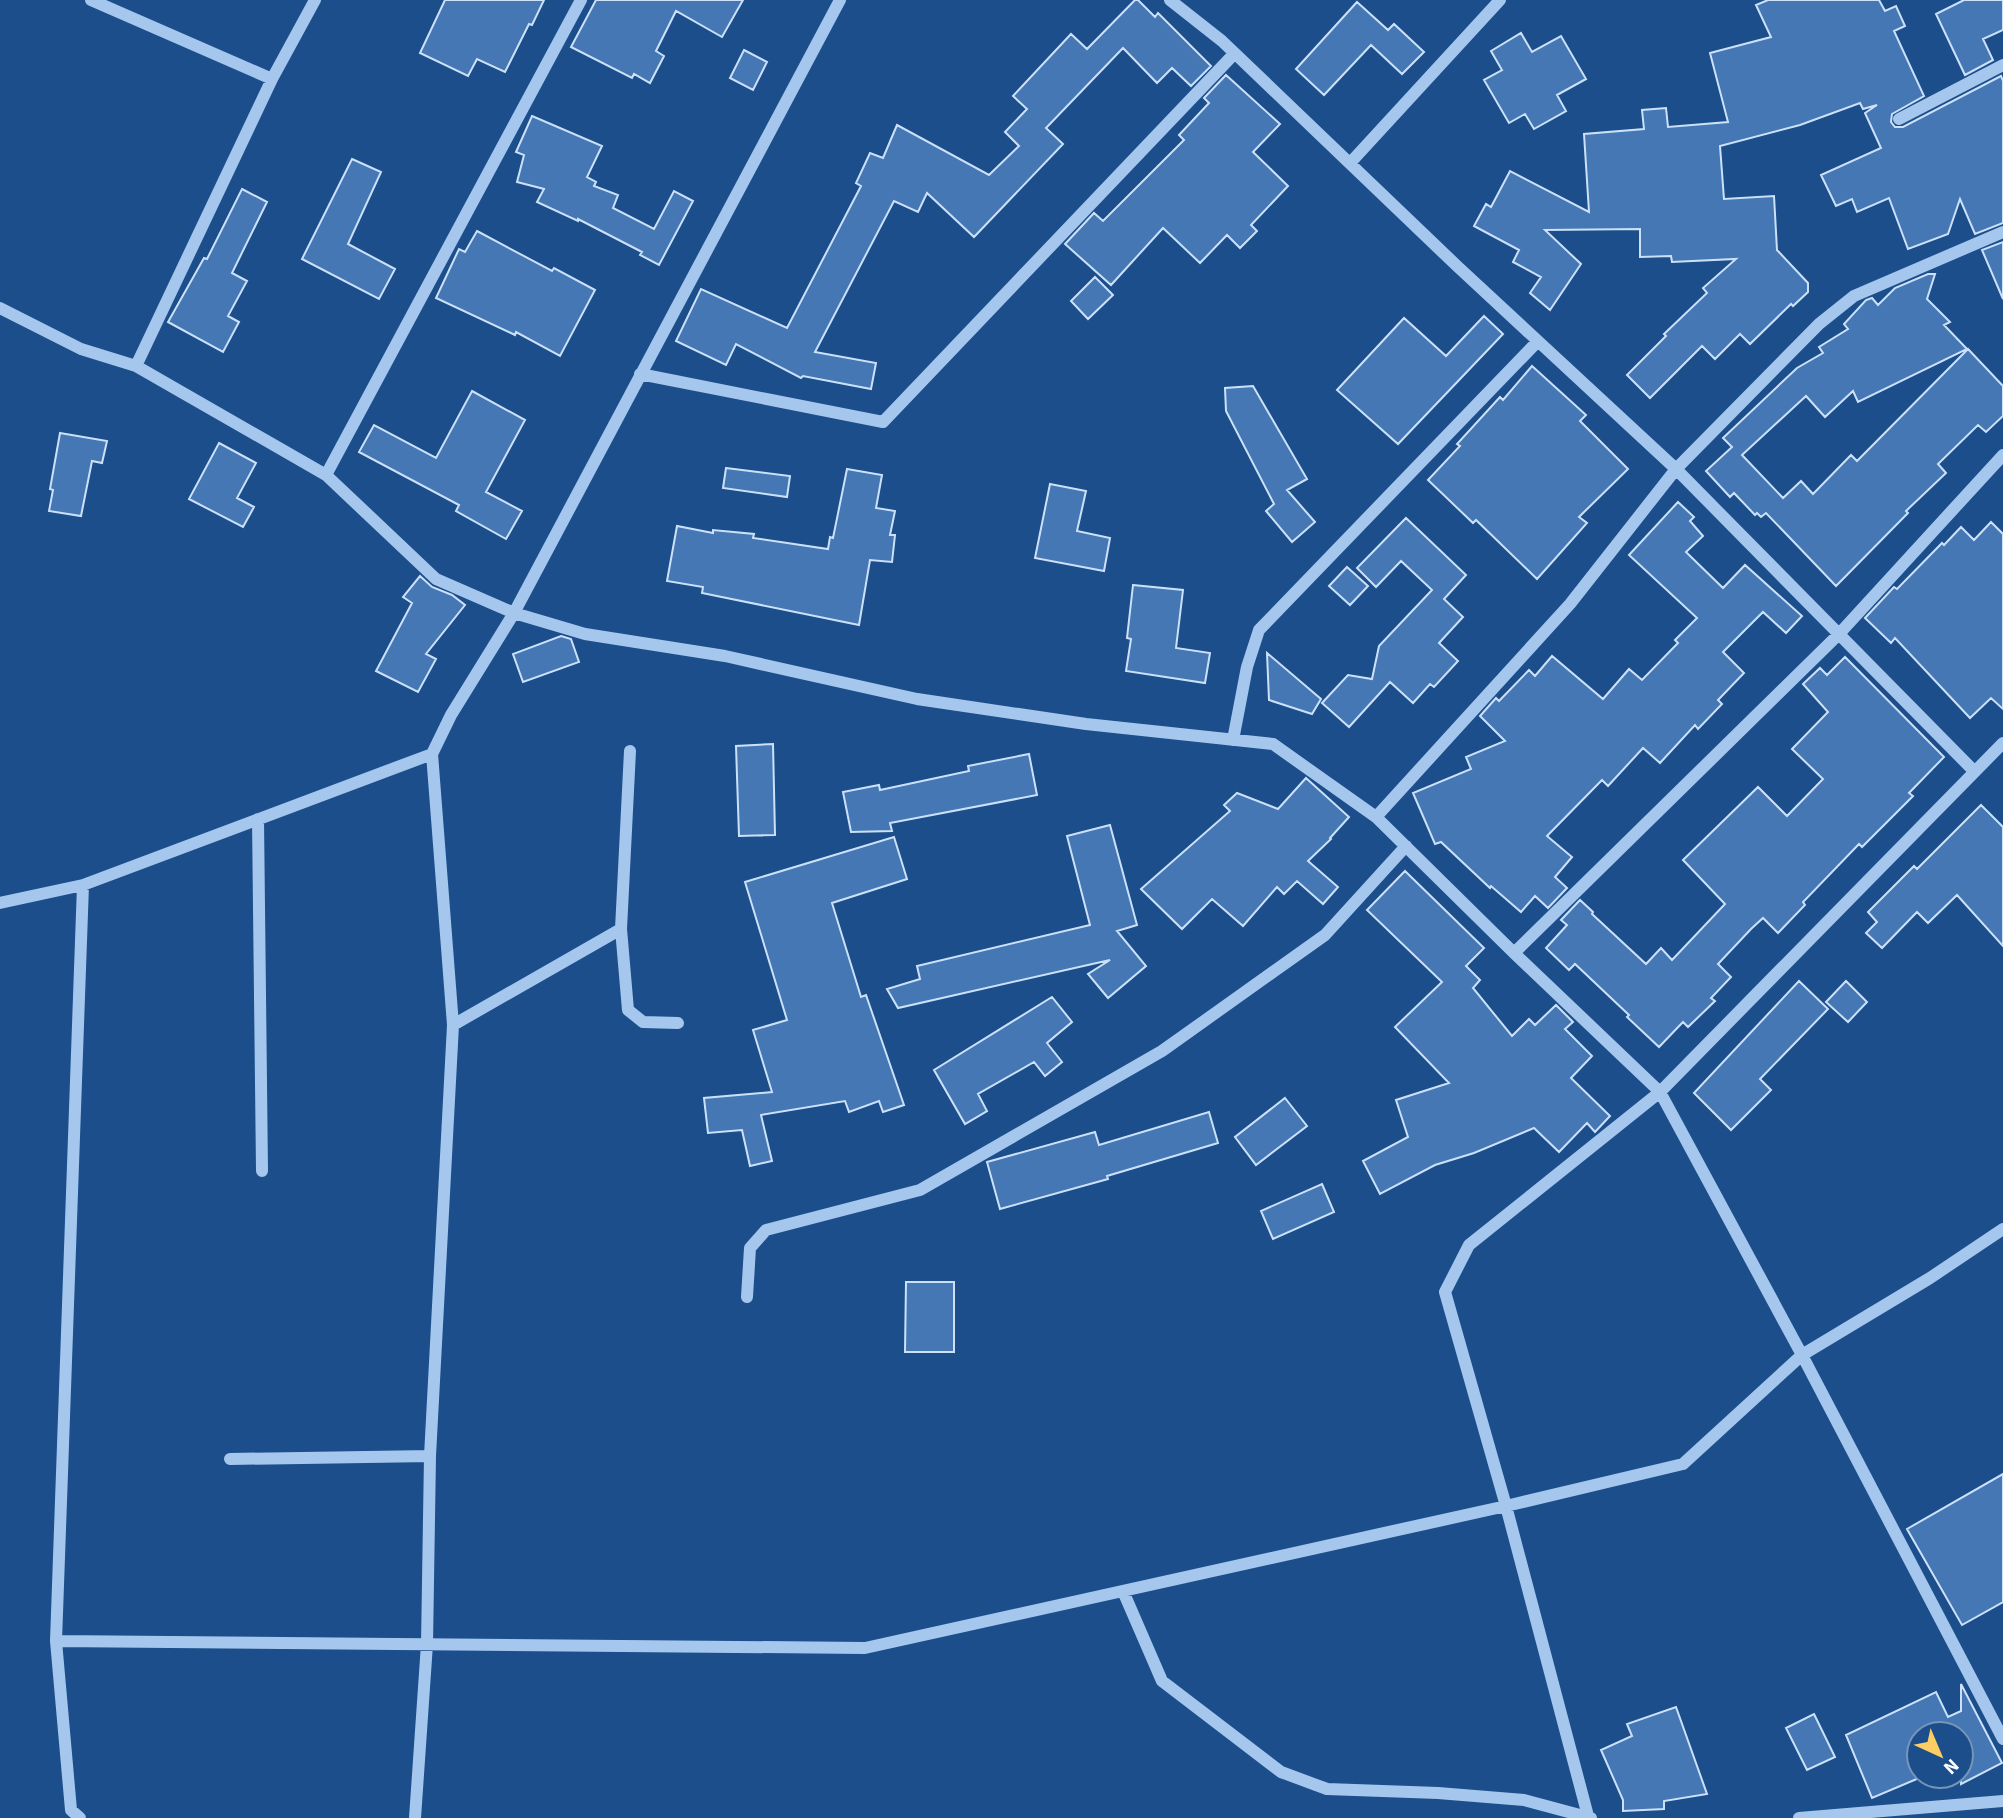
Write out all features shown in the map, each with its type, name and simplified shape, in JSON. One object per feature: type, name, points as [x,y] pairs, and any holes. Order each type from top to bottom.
[{"type":"street","points":[[91,0],[272,79]]},
{"type":"street","points":[[136,366],[272,79],[315,0]]},
{"type":"street","points":[[326,475],[581,0]]},
{"type":"street","points":[[415,1818],[427,1644],[430,1456],[453,1025],[432,754],[451,715],[514,613],[840,0]]},
{"type":"street","points":[[1170,0],[1222,41],[1676,469],[1974,771]]},
{"type":"street","points":[[1350,162],[1500,0]]},
{"type":"street","points":[[640,374],[883,422],[1234,54]]},
{"type":"street","points":[[1899,119],[2003,65]]},
{"type":"street","points":[[1376,817],[1570,604],[1676,469],[1818,324],[1854,296],[2003,232]]},
{"type":"street","points":[[0,308],[81,349],[136,366],[326,475],[436,579],[514,613],[585,634],[725,656],[917,699],[1086,724],[1273,744],[1376,817],[1660,1092],[1802,1355],[2003,1739]]},
{"type":"street","points":[[1233,740],[1247,667],[1259,630],[1538,341]]},
{"type":"street","points":[[1514,953],[1839,634],[2003,455]]},
{"type":"street","points":[[1123,1591],[1162,1681],[1281,1772],[1327,1789],[1438,1793],[1524,1800],[1590,1817],[1445,1292],[1469,1245],[1660,1092],[2003,743]]},
{"type":"street","points":[[630,751],[621,929],[628,1010],[643,1022],[678,1023]]},
{"type":"street","points":[[0,903],[83,885],[432,754]]},
{"type":"street","points":[[258,820],[262,1171]]},
{"type":"street","points":[[747,1297],[750,1248],[766,1230],[919,1189],[1162,1051],[1325,934],[1406,846]]},
{"type":"street","points":[[80,1818],[71,1810],[56,1641],[83,885]]},
{"type":"street","points":[[453,1025],[621,929]]},
{"type":"street","points":[[56,1641],[866,1648],[1506,1506],[1682,1464],[1802,1355],[1930,1279],[2003,1229]]},
{"type":"street","points":[[230,1458],[430,1456]]},
{"type":"street","points":[[1799,1818],[2003,1801]]},
{"type":"building","points":[[445,0],[544,0],[505,72],[477,59],[468,76],[420,53]]},
{"type":"building","points":[[596,0],[743,0],[722,37],[676,11],[656,51],[664,56],[650,83],[634,74],[632,78],[571,47]]},
{"type":"building","points":[[1135,0],[1155,17],[1158,13],[1211,66],[1191,86],[1172,68],[1157,83],[1123,48],[1046,128],[1063,144],[974,237],[927,193],[918,212],[894,201],[815,352],[876,363],[871,389],[803,376],[801,378],[736,344],[726,365],[676,341],[701,289],[787,328],[861,186],[856,183],[870,153],[883,158],[897,125],[989,175],[1019,146],[1005,132],[1027,109],[1013,96],[1071,34],[1087,49]]},
{"type":"building","points":[[1768,0],[1879,0],[1885,11],[1896,6],[1905,26],[1894,31],[1924,96],[1892,114],[1891,122],[1895,127],[1903,127],[2001,76],[2003,223],[1975,234],[1960,199],[1948,234],[1908,249],[1889,198],[1857,212],[1852,199],[1836,206],[1821,175],[1881,148],[1865,113],[1877,105],[1863,109],[1860,103],[1800,125],[1720,146],[1724,199],[1774,196],[1777,250],[1808,283],[1808,292],[1793,306],[1791,304],[1750,344],[1740,334],[1715,359],[1702,346],[1650,398],[1627,375],[1666,336],[1664,334],[1707,293],[1703,288],[1736,259],[1672,262],[1671,256],[1640,257],[1640,229],[1545,230],[1581,264],[1550,310],[1530,293],[1541,277],[1513,262],[1519,250],[1474,226],[1486,204],[1491,207],[1510,171],[1589,212],[1584,134],[1644,129],[1642,110],[1666,108],[1668,127],[1728,122],[1710,53],[1771,37],[1756,5]]},
{"type":"building","points":[[1964,0],[2003,0],[2003,30],[1983,39],[1993,60],[1965,75],[1936,14]]},
{"type":"building","points":[[1357,2],[1388,30],[1394,24],[1424,52],[1402,74],[1371,45],[1324,95],[1296,69]]},
{"type":"building","points":[[1521,33],[1532,52],[1561,36],[1586,79],[1557,95],[1566,111],[1534,129],[1525,114],[1509,123],[1484,80],[1502,70],[1491,51]]},
{"type":"building","points":[[744,50],[767,62],[753,90],[730,78]]},
{"type":"building","points":[[1226,75],[1280,124],[1253,152],[1288,186],[1251,225],[1257,231],[1240,248],[1227,235],[1200,263],[1163,228],[1111,285],[1065,244],[1094,213],[1103,221],[1184,140],[1179,135],[1209,103],[1204,98]]},
{"type":"building","points":[[532,116],[602,146],[587,177],[596,182],[594,186],[618,195],[613,208],[654,229],[674,191],[693,201],[659,265],[640,255],[642,252],[578,219],[537,202],[544,189],[517,182],[524,155],[516,152]]},
{"type":"building","points":[[352,159],[381,172],[348,244],[395,269],[379,299],[302,259]]},
{"type":"building","points":[[242,189],[267,202],[232,273],[247,281],[228,316],[239,322],[223,352],[168,322],[204,258],[207,259]]},
{"type":"building","points":[[477,231],[552,271],[554,268],[595,290],[560,356],[516,332],[515,335],[436,298],[459,249],[465,252]]},
{"type":"building","points":[[2003,242],[2003,299],[1982,250]]},
{"type":"building","points":[[1928,274],[1935,274],[1927,299],[1950,322],[1944,325],[1967,349],[1858,402],[1853,391],[1825,417],[1806,396],[1742,455],[1783,498],[1801,481],[1813,494],[1851,455],[1857,461],[1968,349],[2003,386],[2003,416],[1986,432],[1978,425],[1938,464],[1946,473],[1906,511],[1908,513],[1836,586],[1766,513],[1761,517],[1757,513],[1755,515],[1734,493],[1730,497],[1706,471],[1732,447],[1723,438],[1797,368],[1823,353],[1819,347],[1848,329],[1844,324],[1866,300],[1872,298],[1878,305],[1895,288]]},
{"type":"building","points":[[1095,277],[1113,295],[1088,319],[1071,301]]},
{"type":"building","points":[[1484,316],[1503,334],[1398,444],[1337,390],[1404,318],[1446,356]]},
{"type":"building","points":[[1532,366],[1586,415],[1580,421],[1628,469],[1579,517],[1587,523],[1537,579],[1476,520],[1473,523],[1428,480],[1460,446],[1457,444],[1500,397],[1503,400]]},
{"type":"building","points":[[1253,386],[1307,479],[1287,490],[1315,522],[1292,542],[1266,511],[1274,504],[1226,411],[1225,388]]},
{"type":"building","points":[[472,391],[525,420],[486,492],[522,511],[506,539],[456,511],[459,505],[359,452],[374,425],[436,458]]},
{"type":"building","points":[[60,433],[107,441],[102,463],[92,461],[81,516],[49,511]]},
{"type":"building","points":[[219,443],[256,463],[237,498],[254,507],[243,527],[189,499]]},
{"type":"building","points":[[726,468],[790,476],[787,497],[723,488]]},
{"type":"building","points":[[847,469],[882,475],[876,508],[895,511],[890,535],[895,535],[892,562],[870,560],[859,625],[702,593],[703,587],[667,581],[677,526],[713,533],[713,530],[754,534],[753,538],[828,549],[830,537],[833,538]]},
{"type":"building","points":[[1050,484],[1086,491],[1077,531],[1110,538],[1104,571],[1035,558]]},
{"type":"building","points":[[1678,502],[1694,517],[1690,521],[1703,536],[1686,552],[1723,588],[1745,565],[1802,616],[1786,633],[1763,612],[1723,652],[1744,673],[1718,700],[1722,704],[1698,729],[1695,725],[1660,763],[1643,748],[1608,786],[1602,780],[1547,836],[1572,857],[1555,877],[1567,888],[1548,908],[1535,896],[1521,912],[1491,886],[1490,888],[1441,842],[1435,844],[1413,793],[1471,769],[1466,757],[1505,741],[1480,716],[1496,698],[1499,701],[1529,670],[1535,676],[1552,656],[1603,699],[1629,669],[1642,680],[1678,643],[1675,640],[1697,618],[1629,555]]},
{"type":"building","points":[[1406,518],[1466,575],[1444,599],[1463,617],[1439,643],[1458,661],[1434,687],[1430,684],[1413,703],[1390,682],[1349,727],[1322,703],[1348,675],[1372,679],[1379,646],[1432,590],[1401,561],[1376,587],[1357,568]]},
{"type":"building","points":[[1991,522],[2003,534],[2003,709],[1991,698],[1970,718],[1895,638],[1891,643],[1865,618],[1894,587],[1897,589],[1961,527],[1974,540]]},
{"type":"building","points":[[1347,567],[1368,586],[1350,605],[1329,586]]},
{"type":"building","points":[[420,576],[432,587],[452,595],[465,605],[426,654],[436,659],[418,692],[376,671],[412,603],[403,597]]},
{"type":"building","points":[[1133,585],[1183,590],[1176,648],[1210,653],[1205,683],[1126,671],[1131,639],[1127,638]]},
{"type":"building","points":[[561,636],[571,639],[579,662],[523,682],[513,654]]},
{"type":"building","points":[[1267,653],[1321,699],[1312,714],[1269,700]]},
{"type":"building","points":[[1845,657],[1944,757],[1909,793],[1913,796],[1862,847],[1859,844],[1803,902],[1805,905],[1778,933],[1763,918],[1751,929],[1718,964],[1731,977],[1711,998],[1715,1001],[1688,1027],[1683,1022],[1659,1047],[1575,964],[1569,970],[1546,948],[1567,925],[1561,920],[1580,900],[1646,964],[1661,948],[1672,960],[1725,904],[1683,860],[1758,787],[1787,816],[1823,779],[1792,749],[1828,712],[1803,684],[1820,668],[1827,675]]},
{"type":"building","points":[[773,744],[775,835],[739,836],[736,746]]},
{"type":"building","points":[[1029,754],[1037,795],[890,823],[892,831],[851,832],[843,792],[879,785],[880,790],[969,771],[968,766]]},
{"type":"building","points":[[1306,778],[1349,817],[1308,861],[1338,887],[1323,904],[1297,881],[1284,894],[1277,887],[1243,926],[1212,899],[1182,929],[1141,889],[1230,811],[1224,805],[1237,793],[1278,809]]},
{"type":"building","points":[[1981,805],[2003,827],[2003,946],[1957,895],[1928,923],[1917,912],[1882,948],[1866,933],[1877,922],[1868,912],[1914,866],[1917,869]]},
{"type":"building","points":[[1110,825],[1137,925],[1117,931],[1146,966],[1108,998],[1088,974],[1110,960],[898,1008],[887,989],[920,979],[917,966],[1090,925],[1067,836]]},
{"type":"building","points":[[894,837],[907,879],[832,903],[861,997],[866,995],[904,1105],[883,1112],[879,1101],[849,1112],[845,1101],[761,1115],[772,1161],[750,1166],[742,1130],[708,1133],[704,1098],[772,1092],[753,1030],[787,1020],[745,882]]},
{"type":"building","points":[[1405,871],[1484,948],[1466,966],[1480,980],[1473,988],[1512,1036],[1529,1019],[1535,1025],[1556,1005],[1573,1022],[1565,1029],[1592,1056],[1571,1078],[1610,1116],[1595,1132],[1587,1123],[1559,1152],[1534,1128],[1474,1153],[1435,1165],[1380,1194],[1363,1161],[1408,1137],[1396,1100],[1449,1083],[1395,1027],[1442,982],[1367,910]]},
{"type":"building","points":[[1799,981],[1828,1009],[1760,1079],[1771,1090],[1731,1130],[1694,1093]]},
{"type":"building","points":[[1846,981],[1867,1002],[1848,1022],[1826,1002]]},
{"type":"building","points":[[1052,997],[1072,1022],[1047,1043],[1062,1062],[1045,1076],[1034,1062],[978,1094],[987,1111],[965,1124],[934,1070]]},
{"type":"building","points":[[1285,1098],[1307,1126],[1256,1165],[1235,1137]]},
{"type":"building","points":[[1209,1112],[1218,1143],[1107,1176],[1108,1179],[1000,1209],[987,1162],[1095,1132],[1099,1145]]},
{"type":"building","points":[[1322,1184],[1334,1212],[1273,1239],[1261,1211]]},
{"type":"building","points":[[906,1282],[954,1282],[954,1352],[905,1352]]},
{"type":"building","points":[[2003,1474],[2003,1602],[1962,1625],[1907,1529]]},
{"type":"building","points":[[1961,1684],[2002,1763],[1975,1777],[1975,1720],[1905,1720],[1905,1784],[1872,1798],[1846,1735],[1936,1692],[1948,1717],[1961,1711]]},
{"type":"building","points":[[1676,1707],[1707,1794],[1664,1801],[1664,1809],[1623,1811],[1623,1800],[1601,1750],[1632,1736],[1627,1724]]},
{"type":"building","points":[[1814,1714],[1835,1757],[1807,1770],[1786,1728]]}]
